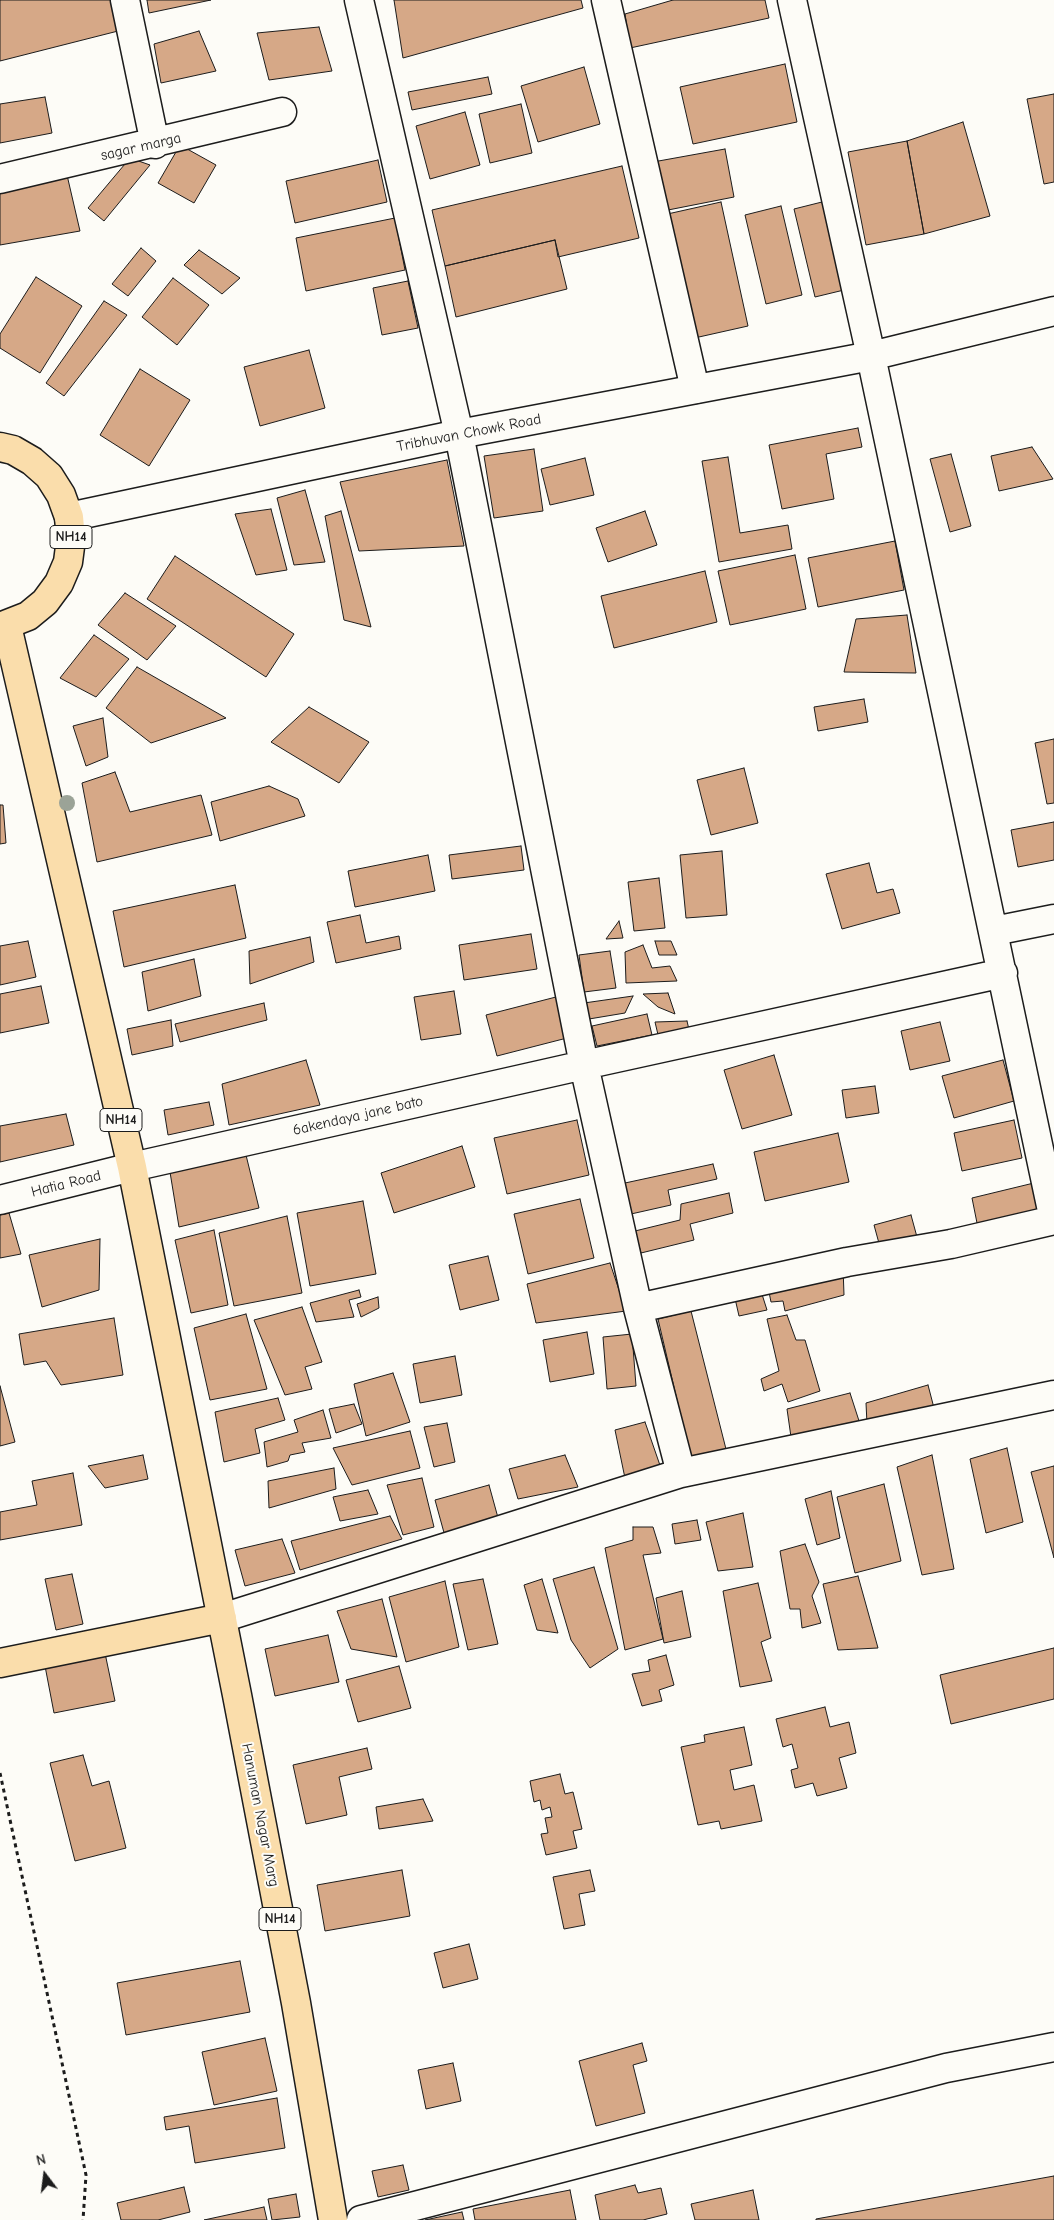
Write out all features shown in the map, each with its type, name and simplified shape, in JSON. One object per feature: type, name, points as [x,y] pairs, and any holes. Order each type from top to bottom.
[{"type":"main road","name":"NH14","points":[[0,447],[13,450],[32,461],[49,476],[62,496],[69,516],[70,547],[68,562],[59,583],[45,602],[28,616],[3,626],[132,1167],[222,1618]]},
{"type":"main road","points":[[0,1663],[222,1618]]},
{"type":"main road","name":"Hanuman Nagar Marg","points":[[222,1618],[296,2003],[333,2220]]},
{"type":"street","points":[[125,0],[154,144]]},
{"type":"street","points":[[359,0],[459,434],[584,1065],[638,1308],[681,1472]]},
{"type":"street","points":[[606,0],[695,389]]},
{"type":"street","points":[[638,1308],[846,1262],[951,1244],[1054,1220],[871,356],[792,0]]},
{"type":"street","name":"sagar marga","points":[[0,179],[154,144],[282,112]]},
{"type":"street","name":"Tribhuvan Chowk Road","points":[[69,516],[459,434],[871,356],[1054,311]]},
{"type":"street","points":[[994,931],[1054,919]]},
{"type":"street","name":"6akendaya jane bato","points":[[132,1167],[1003,973]]},
{"type":"street","name":"Hatia Road","points":[[0,1200],[132,1167]]},
{"type":"street","points":[[222,1618],[681,1472],[1054,1395]]},
{"type":"street","points":[[361,2220],[946,2068],[1054,2046]]},
{"type":"path","points":[[0,1773],[86,2174],[83,2220]]},
{"type":"building","points":[[0,0],[115,0],[122,30],[0,61]]},
{"type":"building","points":[[147,0],[211,0],[149,13]]},
{"type":"building","points":[[394,0],[581,0],[583,8],[403,58]]},
{"type":"building","points":[[673,0],[765,0],[769,18],[630,48],[625,14]]},
{"type":"building","points":[[319,27],[332,71],[269,80],[257,33]]},
{"type":"building","points":[[199,31],[216,71],[161,83],[154,44]]},
{"type":"building","points":[[785,64],[797,122],[693,144],[680,87]]},
{"type":"building","points":[[584,67],[600,124],[538,142],[521,86]]},
{"type":"building","points":[[488,77],[492,94],[412,110],[408,92]]},
{"type":"building","points":[[1054,94],[1054,182],[1044,184],[1027,99]]},
{"type":"building","points":[[45,97],[52,133],[0,143],[0,104]]},
{"type":"building","points":[[521,104],[532,153],[490,163],[479,114]]},
{"type":"building","points":[[465,112],[480,165],[430,179],[416,126]]},
{"type":"building","points":[[963,122],[990,216],[924,234],[907,141]]},
{"type":"building","points":[[907,141],[924,234],[866,245],[848,152]]},
{"type":"building","points":[[180,145],[216,165],[194,203],[158,183]]},
{"type":"building","points":[[725,149],[734,197],[663,211],[653,162]]},
{"type":"building","points":[[130,158],[150,165],[104,221],[88,208]]},
{"type":"building","points":[[378,160],[387,202],[295,223],[286,181]]},
{"type":"building","points":[[622,166],[639,238],[558,257],[555,240],[445,266],[432,210]]},
{"type":"building","points":[[67,175],[80,231],[0,245],[0,191]]},
{"type":"building","points":[[721,202],[748,326],[690,339],[663,215]]},
{"type":"building","points":[[822,202],[844,290],[815,297],[794,209]]},
{"type":"building","points":[[781,206],[802,295],[766,304],[745,215]]},
{"type":"building","points":[[395,218],[405,270],[306,291],[296,238]]},
{"type":"building","points":[[555,240],[567,289],[456,317],[445,266]]},
{"type":"building","points":[[141,248],[156,261],[128,296],[112,284]]},
{"type":"building","points":[[199,250],[240,278],[222,294],[184,265]]},
{"type":"building","points":[[36,277],[82,306],[40,373],[0,348],[0,334]]},
{"type":"building","points":[[173,278],[209,305],[177,345],[142,317]]},
{"type":"building","points":[[408,281],[418,328],[382,335],[373,288]]},
{"type":"building","points":[[104,301],[127,315],[64,396],[46,383]]},
{"type":"building","points":[[309,350],[325,408],[260,426],[244,367]]},
{"type":"building","points":[[140,369],[190,400],[149,466],[100,435]]},
{"type":"building","points":[[858,428],[862,447],[826,454],[834,499],[782,509],[769,445]]},
{"type":"building","points":[[1032,447],[1053,479],[999,491],[991,456]]},
{"type":"building","points":[[534,449],[543,511],[494,518],[484,456]]},
{"type":"building","points":[[951,454],[971,526],[950,532],[930,459]]},
{"type":"building","points":[[728,457],[740,533],[788,525],[792,549],[719,562],[702,461]]},
{"type":"building","points":[[585,458],[594,495],[550,505],[541,469]]},
{"type":"building","points":[[447,460],[464,546],[359,551],[340,482]]},
{"type":"building","points":[[305,490],[325,562],[294,565],[277,498]]},
{"type":"building","points":[[271,509],[287,570],[256,575],[235,514]]},
{"type":"building","points":[[341,511],[371,627],[344,620],[325,516]]},
{"type":"building","points":[[645,511],[657,545],[608,562],[596,528]]},
{"type":"building","points":[[895,541],[904,590],[818,607],[808,558]]},
{"type":"building","points":[[795,555],[806,609],[730,625],[718,571]]},
{"type":"building","points":[[175,556],[294,634],[266,677],[147,599]]},
{"type":"building","points":[[705,571],[717,622],[614,648],[601,596]]},
{"type":"building","points":[[125,593],[176,626],[147,660],[98,625]]},
{"type":"building","points":[[907,615],[916,673],[844,672],[856,619]]},
{"type":"building","points":[[94,635],[129,659],[96,697],[60,678]]},
{"type":"building","points":[[137,667],[226,718],[151,743],[106,708]]},
{"type":"building","points":[[864,699],[868,722],[818,731],[814,707]]},
{"type":"building","points":[[309,707],[369,742],[339,783],[271,742]]},
{"type":"building","points":[[103,718],[108,757],[86,766],[73,726]]},
{"type":"building","points":[[1054,739],[1054,803],[1047,804],[1035,743]]},
{"type":"building","points":[[744,768],[758,823],[711,835],[697,780]]},
{"type":"building","points":[[115,772],[130,812],[201,795],[212,835],[97,862],[82,783]]},
{"type":"building","points":[[269,786],[298,799],[305,816],[220,841],[211,802]]},
{"type":"building","points":[[0,805],[3,805],[6,843],[0,844]]},
{"type":"building","points":[[1054,822],[1054,860],[1018,867],[1011,830]]},
{"type":"building","points":[[521,846],[524,870],[452,879],[449,855]]},
{"type":"building","points":[[722,851],[727,915],[686,918],[680,855]]},
{"type":"building","points":[[428,855],[435,891],[355,907],[348,871]]},
{"type":"building","points":[[869,863],[877,893],[893,889],[900,913],[842,929],[826,874]]},
{"type":"building","points":[[659,878],[665,928],[634,931],[628,882]]},
{"type":"building","points":[[235,885],[246,938],[124,967],[113,911]]},
{"type":"building","points":[[360,915],[366,943],[399,936],[401,949],[336,963],[327,922]]},
{"type":"building","points":[[619,921],[623,938],[606,939]]},
{"type":"building","points":[[531,934],[537,969],[464,980],[459,945]]},
{"type":"building","points":[[310,937],[314,962],[250,984],[249,951]]},
{"type":"building","points":[[28,941],[36,977],[0,985],[0,946]]},
{"type":"building","points":[[655,941],[671,941],[677,955],[659,955]]},
{"type":"building","points":[[643,945],[652,968],[670,966],[677,981],[626,983],[625,952]]},
{"type":"building","points":[[610,951],[616,988],[584,992],[579,955]]},
{"type":"building","points":[[194,959],[201,996],[148,1011],[142,972]]},
{"type":"building","points":[[41,986],[49,1023],[0,1033],[0,994]]},
{"type":"building","points":[[454,991],[461,1034],[421,1040],[414,997]]},
{"type":"building","points":[[668,993],[675,1014],[658,1007],[643,994]]},
{"type":"building","points":[[633,996],[625,1013],[589,1019],[584,1003]]},
{"type":"building","points":[[556,997],[567,1038],[497,1056],[486,1015]]},
{"type":"building","points":[[264,1003],[267,1020],[180,1042],[175,1024]]},
{"type":"building","points":[[647,1014],[652,1035],[597,1046],[592,1026]]},
{"type":"building","points":[[171,1020],[173,1046],[132,1055],[127,1029]]},
{"type":"building","points":[[687,1021],[690,1034],[659,1039],[655,1022]]},
{"type":"building","points":[[940,1022],[950,1061],[910,1070],[901,1031]]},
{"type":"building","points":[[774,1055],[792,1115],[742,1129],[724,1070]]},
{"type":"building","points":[[306,1060],[320,1105],[229,1125],[222,1084]]},
{"type":"building","points":[[1003,1060],[1014,1101],[954,1118],[942,1076]]},
{"type":"building","points":[[875,1086],[879,1113],[846,1118],[842,1090]]},
{"type":"building","points":[[209,1102],[214,1125],[168,1135],[164,1110]]},
{"type":"building","points":[[66,1114],[74,1145],[0,1162],[0,1126]]},
{"type":"building","points":[[577,1120],[589,1175],[507,1194],[494,1138]]},
{"type":"building","points":[[1014,1120],[1022,1158],[962,1171],[954,1133]]},
{"type":"building","points":[[838,1133],[849,1182],[765,1201],[754,1152]]},
{"type":"building","points":[[462,1146],[475,1187],[394,1213],[381,1173]]},
{"type":"building","points":[[245,1151],[259,1208],[179,1227],[169,1166]]},
{"type":"building","points":[[713,1164],[717,1179],[668,1190],[671,1205],[631,1214],[625,1183]]},
{"type":"building","points":[[1038,1182],[1045,1212],[978,1228],[972,1198]]},
{"type":"building","points":[[729,1193],[733,1213],[690,1224],[694,1240],[641,1253],[635,1231],[680,1220],[681,1204]]},
{"type":"building","points":[[580,1199],[594,1258],[528,1274],[514,1214]]},
{"type":"building","points":[[363,1201],[376,1274],[310,1286],[297,1213]]},
{"type":"building","points":[[9,1213],[21,1254],[0,1258],[0,1215]]},
{"type":"building","points":[[911,1215],[917,1237],[880,1247],[874,1225]]},
{"type":"building","points":[[287,1216],[302,1293],[234,1306],[219,1233]]},
{"type":"building","points":[[214,1230],[228,1305],[191,1313],[175,1240]]},
{"type":"building","points":[[100,1239],[99,1290],[42,1307],[29,1255]]},
{"type":"building","points":[[488,1256],[499,1300],[460,1310],[449,1265]]},
{"type":"building","points":[[610,1263],[626,1311],[536,1323],[527,1284]]},
{"type":"building","points":[[843,1267],[844,1295],[785,1311],[783,1301],[771,1302],[768,1287]]},
{"type":"building","points":[[760,1288],[767,1310],[739,1316],[734,1294]]},
{"type":"building","points":[[359,1290],[361,1297],[349,1300],[354,1317],[316,1322],[310,1303]]},
{"type":"building","points":[[378,1297],[379,1308],[361,1317],[357,1304]]},
{"type":"building","points":[[302,1307],[322,1362],[305,1367],[312,1389],[285,1395],[254,1320]]},
{"type":"building","points":[[691,1311],[728,1457],[693,1468],[658,1319]]},
{"type":"building","points":[[246,1314],[267,1389],[210,1400],[194,1328]]},
{"type":"building","points":[[787,1315],[796,1340],[805,1340],[820,1391],[788,1402],[782,1384],[764,1391],[761,1379],[779,1371],[767,1319]]},
{"type":"building","points":[[114,1318],[123,1375],[61,1385],[46,1361],[24,1365],[19,1334]]},
{"type":"building","points":[[587,1332],[594,1374],[550,1382],[543,1340]]},
{"type":"building","points":[[632,1334],[636,1386],[607,1389],[603,1337]]},
{"type":"building","points":[[455,1356],[462,1395],[420,1403],[413,1364]]},
{"type":"building","points":[[393,1373],[410,1422],[366,1436],[354,1384]]},
{"type":"building","points":[[928,1385],[934,1408],[867,1424],[866,1403]]},
{"type":"building","points":[[0,1386],[15,1442],[0,1446]]},
{"type":"building","points":[[850,1393],[861,1427],[792,1444],[787,1409]]},
{"type":"building","points":[[278,1398],[285,1420],[255,1429],[260,1453],[224,1462],[215,1412]]},
{"type":"building","points":[[354,1404],[362,1424],[336,1433],[329,1409]]},
{"type":"building","points":[[323,1410],[331,1438],[302,1443],[305,1452],[290,1455],[288,1461],[267,1467],[264,1442],[298,1432],[294,1420]]},
{"type":"building","points":[[645,1422],[663,1474],[626,1483],[615,1430]]},
{"type":"building","points":[[447,1423],[455,1462],[434,1467],[424,1427]]},
{"type":"building","points":[[410,1431],[420,1468],[352,1485],[333,1448]]},
{"type":"building","points":[[1007,1448],[1023,1522],[986,1533],[970,1459]]},
{"type":"building","points":[[143,1455],[148,1479],[105,1488],[88,1466]]},
{"type":"building","points":[[565,1455],[578,1487],[518,1499],[509,1469]]},
{"type":"building","points":[[932,1455],[954,1569],[922,1575],[897,1467]]},
{"type":"building","points":[[1054,1466],[1054,1558],[1031,1472]]},
{"type":"building","points":[[334,1468],[336,1489],[269,1508],[268,1481]]},
{"type":"building","points":[[73,1473],[82,1525],[0,1540],[0,1512],[37,1505],[32,1481]]},
{"type":"building","points":[[422,1478],[434,1527],[403,1535],[387,1485]]},
{"type":"building","points":[[884,1484],[901,1561],[855,1573],[837,1497]]},
{"type":"building","points":[[489,1485],[500,1525],[446,1540],[435,1500]]},
{"type":"building","points":[[368,1490],[378,1514],[340,1521],[333,1497]]},
{"type":"building","points":[[831,1491],[840,1538],[817,1545],[805,1499]]},
{"type":"building","points":[[743,1513],[753,1567],[718,1571],[706,1522]]},
{"type":"building","points":[[390,1516],[402,1539],[300,1570],[291,1541]]},
{"type":"building","points":[[697,1520],[701,1540],[675,1544],[672,1524]]},
{"type":"building","points":[[633,1527],[653,1527],[661,1553],[643,1555],[663,1639],[625,1650],[605,1548],[633,1540]]},
{"type":"building","points":[[282,1539],[295,1573],[245,1586],[235,1550]]},
{"type":"building","points":[[805,1544],[819,1582],[812,1596],[821,1623],[802,1628],[800,1609],[790,1609],[780,1551]]},
{"type":"building","points":[[594,1567],[618,1649],[590,1668],[571,1640],[553,1579]]},
{"type":"building","points":[[72,1574],[83,1624],[56,1630],[45,1579]]},
{"type":"building","points":[[858,1576],[878,1648],[838,1650],[823,1584]]},
{"type":"building","points":[[483,1579],[498,1644],[468,1650],[453,1584]]},
{"type":"building","points":[[542,1579],[558,1633],[537,1630],[524,1585]]},
{"type":"building","points":[[445,1581],[459,1647],[406,1662],[389,1597]]},
{"type":"building","points":[[758,1583],[771,1638],[761,1642],[772,1681],[740,1687],[723,1591]]},
{"type":"building","points":[[682,1591],[691,1637],[664,1643],[656,1598]]},
{"type":"building","points":[[382,1599],[397,1657],[351,1649],[337,1611]]},
{"type":"building","points":[[328,1635],[339,1682],[275,1696],[265,1649]]},
{"type":"building","points":[[1054,1648],[1054,1699],[951,1724],[940,1675]]},
{"type":"building","points":[[105,1653],[115,1701],[54,1713],[45,1666]]},
{"type":"building","points":[[666,1655],[674,1685],[659,1690],[662,1701],[642,1706],[632,1674],[650,1671],[648,1660]]},
{"type":"building","points":[[399,1666],[411,1708],[358,1722],[346,1680]]},
{"type":"building","points":[[825,1707],[830,1727],[849,1722],[856,1753],[839,1758],[847,1788],[817,1796],[813,1783],[795,1788],[791,1770],[798,1768],[792,1744],[783,1747],[776,1719]]},
{"type":"building","points":[[744,1727],[752,1765],[730,1770],[734,1790],[754,1785],[762,1821],[721,1829],[719,1821],[698,1825],[681,1747],[705,1742],[704,1735]]},
{"type":"building","points":[[367,1748],[372,1769],[339,1777],[347,1815],[306,1824],[293,1765]]},
{"type":"building","points":[[83,1755],[92,1786],[109,1781],[126,1848],[75,1861],[50,1763]]},
{"type":"building","points":[[560,1774],[565,1794],[573,1792],[582,1829],[573,1831],[577,1848],[546,1855],[541,1834],[548,1833],[545,1818],[552,1817],[550,1807],[542,1810],[540,1800],[534,1802],[530,1781]]},
{"type":"building","points":[[423,1799],[433,1821],[379,1829],[376,1807]]},
{"type":"building","points":[[402,1870],[410,1916],[325,1931],[317,1885]]},
{"type":"building","points":[[590,1870],[595,1891],[579,1894],[585,1925],[564,1929],[553,1877]]},
{"type":"building","points":[[469,1944],[478,1979],[443,1988],[434,1953]]},
{"type":"building","points":[[240,1961],[250,2012],[126,2035],[117,1983]]},
{"type":"building","points":[[265,2038],[277,2091],[214,2105],[202,2052]]},
{"type":"building","points":[[642,2043],[647,2061],[633,2065],[645,2113],[596,2126],[579,2061]]},
{"type":"building","points":[[453,2063],[461,2101],[426,2109],[418,2070]]},
{"type":"building","points":[[277,2098],[285,2148],[195,2163],[189,2126],[166,2130],[164,2117]]},
{"type":"building","points":[[403,2165],[409,2190],[378,2197],[372,2171]]},
{"type":"building","points":[[1054,2176],[1054,2220],[816,2220],[816,2219]]},
{"type":"building","points":[[635,2185],[638,2193],[661,2188],[667,2214],[643,2220],[600,2220],[595,2195]]},
{"type":"building","points":[[184,2187],[190,2212],[158,2220],[121,2220],[117,2203]]},
{"type":"building","points":[[570,2190],[576,2220],[475,2220],[473,2209]]},
{"type":"building","points":[[753,2190],[759,2220],[695,2220],[691,2204]]},
{"type":"building","points":[[296,2194],[300,2217],[272,2220],[268,2199]]},
{"type":"building","points":[[264,2207],[267,2220],[204,2220]]},
{"type":"building","points":[[462,2212],[464,2220],[425,2220]]}]
